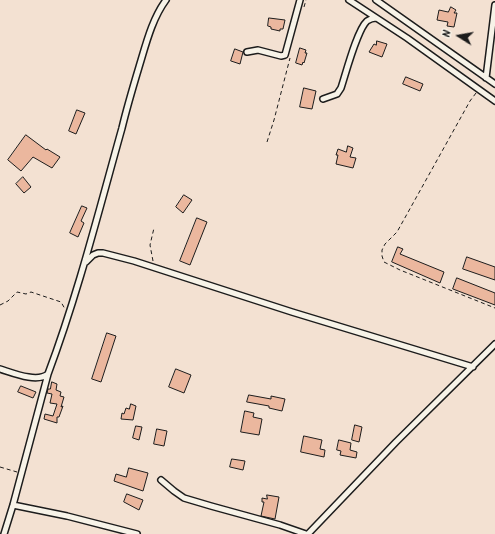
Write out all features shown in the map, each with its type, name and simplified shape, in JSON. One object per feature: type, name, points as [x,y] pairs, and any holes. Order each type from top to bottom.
[{"type":"street","points":[[4,534],[48,374],[85,264],[143,54],[154,20],[166,0]]},
{"type":"street","points":[[247,52],[258,50],[276,55],[285,55],[300,0]]},
{"type":"street","points":[[349,0],[407,38],[495,101]]},
{"type":"street","points":[[376,0],[495,84]]},
{"type":"street","points":[[486,78],[495,5]]},
{"type":"street","points":[[324,99],[337,94],[341,88],[363,26],[367,21],[376,18]]},
{"type":"street","points":[[489,56],[495,57]]},
{"type":"street","points":[[85,264],[93,255],[103,253],[307,317],[473,366]]},
{"type":"street","points":[[161,480],[184,498],[307,534],[396,442],[495,344]]},
{"type":"street","points":[[0,369],[37,378],[44,378],[48,374]]},
{"type":"street","points":[[13,505],[67,516],[137,534]]},
{"type":"path","points":[[303,10],[306,0]]},
{"type":"path","points":[[267,142],[289,59]]},
{"type":"path","points":[[477,89],[397,232],[385,244],[382,250],[382,256],[384,262],[400,270],[495,308]]},
{"type":"path","points":[[154,228],[150,245],[154,268]]},
{"type":"path","points":[[0,305],[8,301],[17,292],[26,294],[31,292],[61,302],[69,315]]},
{"type":"path","points":[[0,467],[21,473]]},
{"type":"building","points":[[451,7],[456,10],[454,13],[457,13],[454,27],[447,26],[448,22],[437,20],[439,10],[448,12]]},
{"type":"building","points":[[269,18],[285,20],[283,29],[280,29],[280,31],[271,29],[271,27],[268,26]]},
{"type":"building","points":[[377,41],[387,44],[382,57],[369,52],[374,44],[376,45]]},
{"type":"building","points":[[300,48],[306,50],[305,53],[307,53],[302,65],[296,63]]},
{"type":"building","points":[[235,49],[243,52],[240,64],[231,61]]},
{"type":"building","points":[[406,77],[423,84],[420,91],[403,84]]},
{"type":"building","points":[[304,88],[316,91],[312,109],[300,107]]},
{"type":"building","points":[[77,110],[85,113],[76,134],[69,131]]},
{"type":"building","points":[[26,135],[46,150],[47,149],[60,157],[52,168],[33,157],[21,171],[8,160]]},
{"type":"building","points":[[348,146],[353,148],[350,157],[356,158],[353,168],[336,164],[338,149],[346,152]]},
{"type":"building","points":[[23,177],[31,187],[24,193],[16,184]]},
{"type":"building","points":[[184,195],[192,200],[183,213],[176,207]]},
{"type":"building","points":[[82,206],[87,208],[81,221],[84,223],[78,237],[70,233]]},
{"type":"building","points":[[197,218],[207,222],[190,265],[180,261]]},
{"type":"building","points":[[398,247],[403,249],[400,254],[444,272],[440,283],[392,262]]},
{"type":"building","points":[[467,257],[495,267],[495,280],[463,269]]},
{"type":"building","points":[[457,278],[495,293],[495,305],[453,289]]},
{"type":"building","points":[[107,333],[116,336],[101,382],[92,379]]},
{"type":"building","points":[[176,369],[191,375],[184,393],[169,387]]},
{"type":"building","points":[[52,382],[57,384],[56,390],[61,392],[60,396],[64,397],[61,407],[63,406],[59,417],[57,417],[57,423],[44,419],[45,414],[53,416],[57,404],[50,403],[52,394],[47,393]]},
{"type":"building","points":[[21,386],[36,392],[33,398],[18,392]]},
{"type":"building","points":[[249,395],[271,399],[271,396],[285,399],[282,411],[269,408],[269,406],[247,402]]},
{"type":"building","points":[[131,404],[136,406],[133,420],[121,419],[122,413],[124,414],[126,408],[129,409]]},
{"type":"building","points":[[245,411],[254,413],[253,417],[262,419],[259,435],[241,432]]},
{"type":"building","points":[[355,425],[362,427],[359,442],[352,440]]},
{"type":"building","points":[[136,426],[142,427],[139,440],[133,438]]},
{"type":"building","points":[[157,429],[167,431],[164,446],[154,444]]},
{"type":"building","points":[[304,436],[322,440],[320,449],[325,450],[324,457],[301,452]]},
{"type":"building","points":[[339,440],[351,443],[350,450],[357,452],[356,458],[340,455],[341,451],[337,450]]},
{"type":"building","points":[[232,459],[245,461],[243,470],[230,467]]},
{"type":"building","points":[[129,468],[148,473],[143,491],[114,481],[116,474],[126,477]]},
{"type":"building","points":[[127,494],[143,500],[139,510],[124,502]]},
{"type":"building","points":[[267,495],[279,497],[275,519],[261,516],[264,502],[262,502],[262,498],[267,499]]}]
